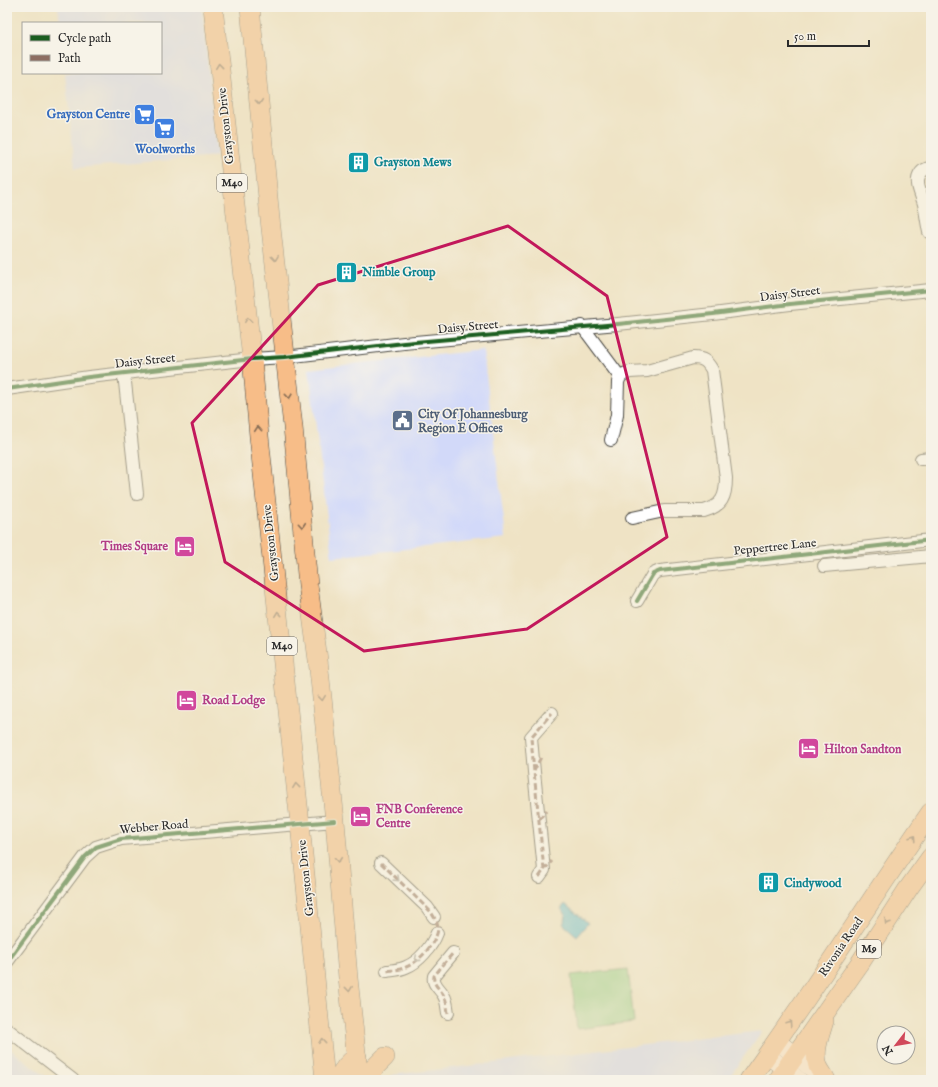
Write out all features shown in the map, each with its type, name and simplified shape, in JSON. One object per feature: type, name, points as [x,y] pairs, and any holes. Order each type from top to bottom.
[{"type":"main road","name":"Grayston Drive","points":[[213,7],[252,359],[325,1080]]},
{"type":"main road","name":"M40","points":[[250,7],[308,585],[318,660],[335,821],[348,978],[360,1080]]},
{"type":"main road","name":"Rivonia Road","points":[[749,1080],[851,933],[931,812]]},
{"type":"main road","name":"Rivonia Road","points":[[789,1071],[828,1008],[931,857]]},
{"type":"main road","points":[[895,865],[916,879]]},
{"type":"main road","points":[[826,1080],[819,1067],[816,1054],[828,1008]]},
{"type":"main road","points":[[369,1080],[373,1069],[385,1057]]},
{"type":"main road","points":[[338,1080],[342,1071],[349,1062],[357,1058]]},
{"type":"street","points":[[929,232],[918,176],[922,171],[931,168]]},
{"type":"street","name":"Daisy Street","points":[[7,389],[82,378],[252,359],[285,357],[404,343],[713,314],[790,304],[931,290]]},
{"type":"street","points":[[582,326],[620,377]]},
{"type":"street","points":[[611,440],[617,415],[618,382],[620,377],[630,372],[647,371],[693,358],[700,358],[708,362],[712,370],[726,478],[726,493],[722,501],[708,510],[664,511],[632,518]]},
{"type":"street","points":[[124,374],[137,494]]},
{"type":"street","name":"Peppertree Lane","points":[[637,601],[653,574],[660,571],[931,540]]},
{"type":"street","points":[[824,566],[931,556]]},
{"type":"street","points":[[545,870],[534,772],[532,737],[552,713]]},
{"type":"street","points":[[534,772],[541,757]]},
{"type":"street","points":[[539,820],[547,810]]},
{"type":"street","name":"Webber Road","points":[[7,962],[85,857],[96,847],[121,840],[335,821]]},
{"type":"street","points":[[381,863],[426,907],[434,917]]},
{"type":"street","points":[[387,971],[406,967],[416,961],[428,949],[438,933]]},
{"type":"street","points":[[448,1013],[445,997],[435,984],[434,976],[454,953]]},
{"type":"street","points":[[7,1029],[72,1080]]},
{"type":"street","points":[[772,1048],[789,1071],[826,1080]]},
{"type":"highlighted area","points":[[508,226],[607,296],[667,537],[527,629],[364,651],[225,562],[192,423],[318,285]]},
{"type":"shaded area","points":[[58,7],[202,7],[217,156],[75,168],[65,74],[162,74],[162,22],[60,22]]},
{"type":"shaded area","points":[[483,350],[506,538],[332,557],[309,369]]},
{"type":"shaded area","points":[[762,1031],[727,1080],[388,1080],[392,1075]]},
{"type":"shaded area","points":[[9,1048],[50,1080],[7,1080],[7,1051]]},
{"type":"green space","points":[[628,969],[634,1022],[577,1029],[571,975]]},
{"type":"water","points":[[565,904],[588,923],[577,936],[563,924],[566,917],[561,909]]},
{"type":"marked path","points":[[539,877],[544,870],[531,737],[552,713]]},
{"type":"marked path","points":[[534,771],[541,757]]},
{"type":"marked path","points":[[539,819],[547,810]]},
{"type":"marked path","points":[[544,870],[552,861]]},
{"type":"marked path","points":[[381,863],[431,912],[437,922],[438,929],[431,946],[421,957],[411,965],[404,968],[387,971]]},
{"type":"marked path","points":[[448,1013],[445,998],[435,984],[434,976],[453,953]]},
{"type":"cycle path","points":[[7,389],[89,377],[252,359],[285,357],[404,343],[618,324],[790,304],[931,290]]},
{"type":"cycle path","points":[[637,601],[653,574],[660,571],[931,540]]},
{"type":"cycle path","points":[[7,962],[85,857],[96,847],[121,839],[335,821]]},
{"type":"place","name":"Grayston Centre","points":[[145,114]]},
{"type":"place","name":"Woolworths","points":[[165,128]]},
{"type":"place","name":"Grayston Mews","points":[[359,162]]},
{"type":"place","name":"Nimble Group","points":[[346,272]]},
{"type":"place","name":"City Of Johannesburg Region E Offices","points":[[402,421]]},
{"type":"place","name":"Times Square","points":[[184,546]]},
{"type":"place","name":"Road Lodge","points":[[186,700]]},
{"type":"place","name":"Hilton Sandton","points":[[809,749]]},
{"type":"place","name":"FNB Conference Centre","points":[[360,816]]},
{"type":"place","name":"Cindywood","points":[[768,883]]}]
